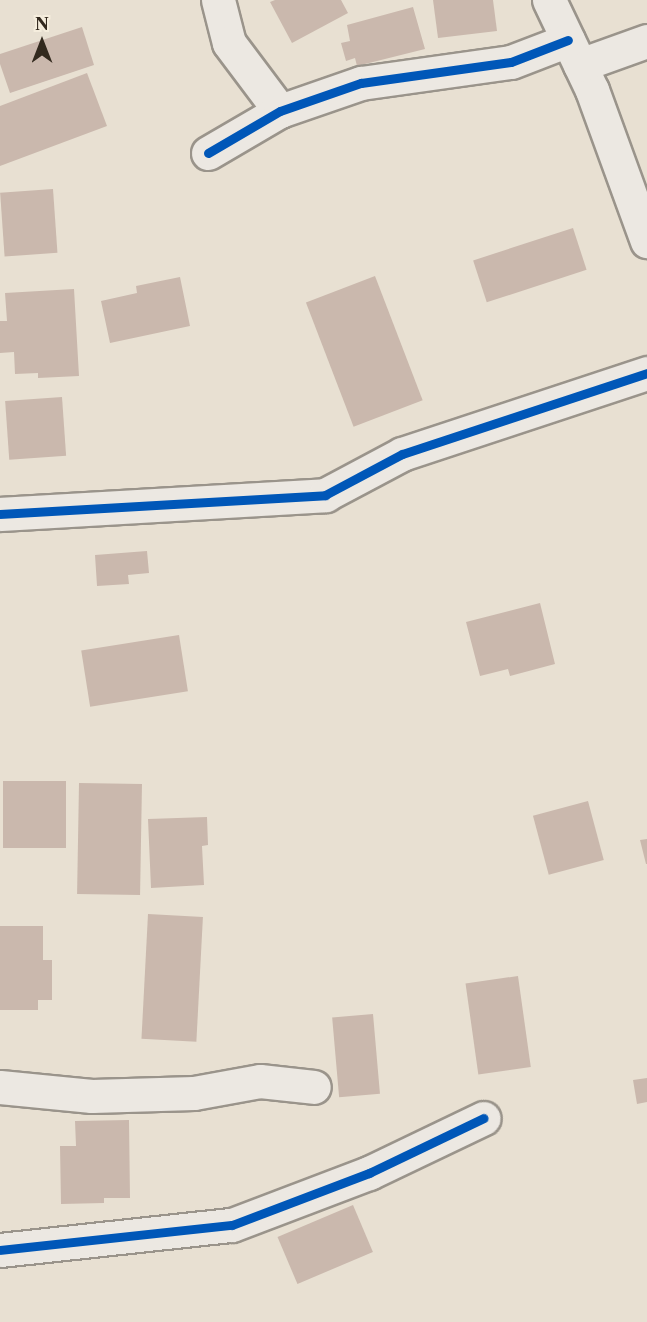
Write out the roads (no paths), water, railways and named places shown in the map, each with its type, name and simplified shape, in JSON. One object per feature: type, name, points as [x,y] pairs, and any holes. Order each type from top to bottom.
[{"type":"street","points":[[218,0],[229,43],[280,111]]},
{"type":"street","points":[[549,0],[574,53],[647,241]]},
{"type":"street","points":[[208,153],[280,111],[361,84],[647,41]]},
{"type":"street","points":[[0,514],[325,495],[402,454],[647,374]]},
{"type":"street","points":[[0,1087],[92,1096],[194,1093],[260,1081],[314,1087]]},
{"type":"street","points":[[0,1250],[232,1225],[369,1173],[484,1118]]}]
